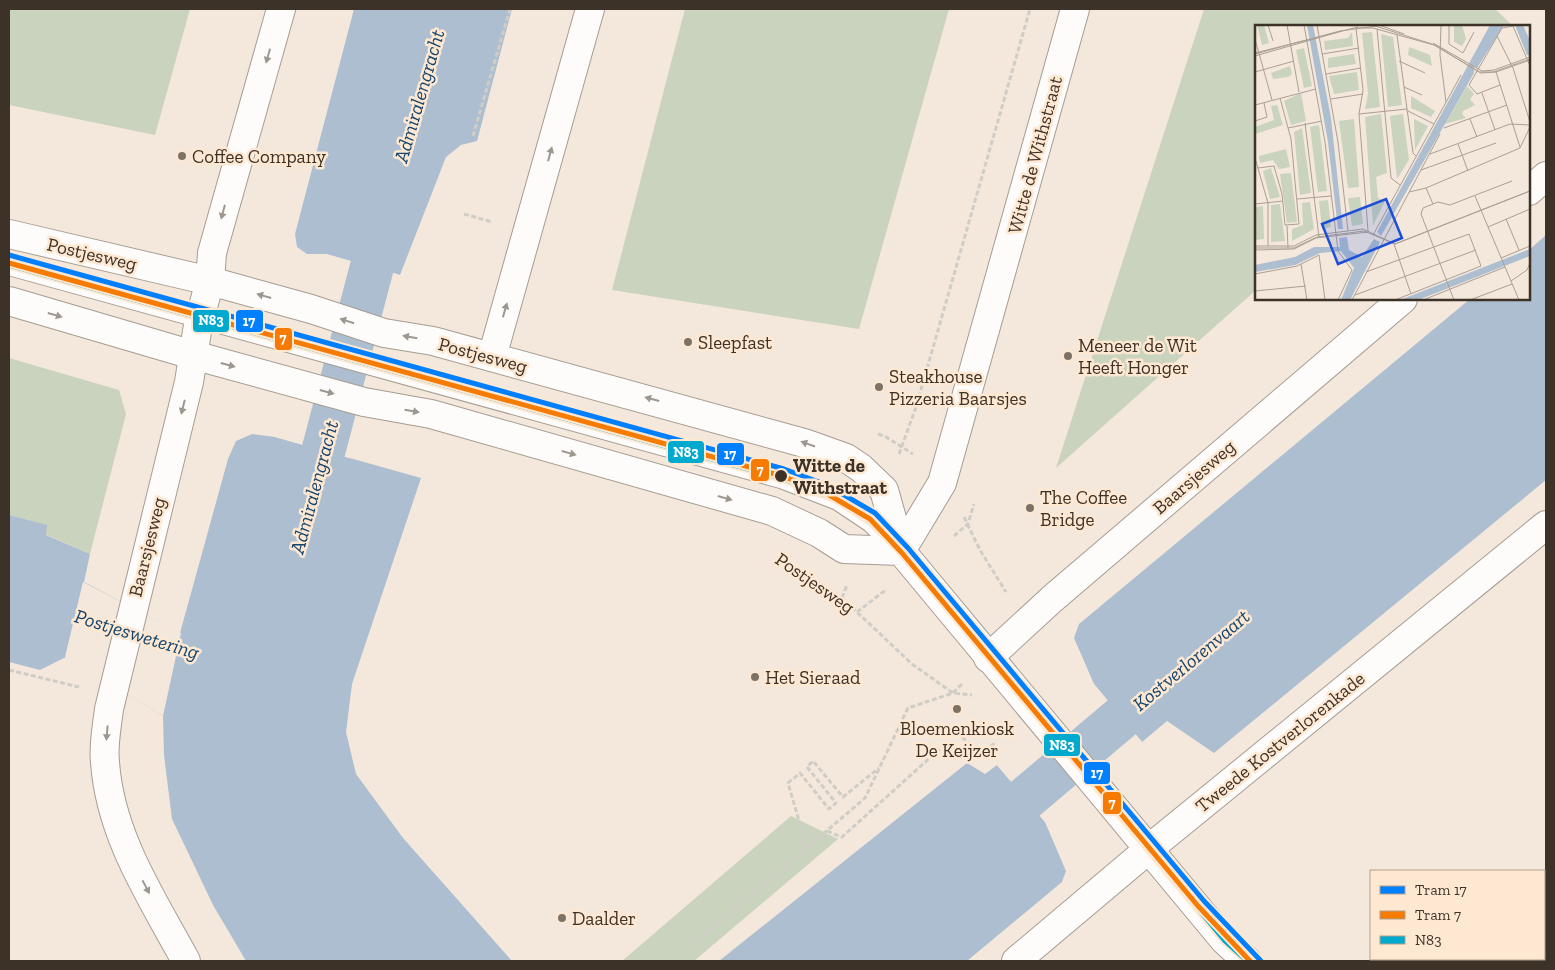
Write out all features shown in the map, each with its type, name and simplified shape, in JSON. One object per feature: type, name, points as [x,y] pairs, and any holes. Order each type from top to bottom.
[{"type":"street","points":[[199,321],[210,281],[212,253],[281,9]]},
{"type":"street","points":[[492,357],[590,9]]},
{"type":"street","name":"Witte de Withstraat","points":[[901,551],[942,483],[1075,9]]},
{"type":"street","points":[[1530,190],[1546,176]]},
{"type":"street","name":"Postjesweg","points":[[9,234],[210,281],[311,309],[384,333],[433,341],[804,442],[846,458],[861,468],[884,490],[901,551],[1225,941],[1247,961]]},
{"type":"street","name":"Baarsjesweg","points":[[988,658],[1052,599],[1402,300]]},
{"type":"street","name":"Postjesweg","points":[[9,301],[290,382],[364,402],[431,414],[772,511],[819,533],[844,549],[901,551]]},
{"type":"street","name":"Baarsjesweg","points":[[186,961],[128,853],[110,801],[104,761],[113,685],[189,382],[199,321]]},
{"type":"street","name":"Tweede Kostverlorenkade","points":[[1016,961],[1149,849],[1546,526]]},
{"type":"lane","name":"Postjesweg","points":[[9,265],[199,321],[300,345],[781,478],[838,500],[871,522],[901,551]]},
{"type":"path","points":[[473,136],[510,9]]},
{"type":"path","points":[[916,407],[1030,9]]},
{"type":"path","name":"Postjesweg","points":[[771,552],[842,598],[912,664],[953,693]]},
{"type":"path","points":[[953,693],[988,658]]},
{"type":"path","points":[[9,670],[58,681]]},
{"type":"path","points":[[692,946],[865,798],[908,708],[953,693],[1022,698]]},
{"type":"path","points":[[962,737],[981,754],[996,742]]},
{"type":"path","points":[[827,831],[842,837],[942,747]]},
{"type":"path","points":[[807,848],[788,783],[800,773],[829,809],[836,803],[806,767],[813,762],[843,797],[881,766]]},
{"type":"green space","points":[[9,9],[190,9],[155,135],[9,105]]},
{"type":"green space","points":[[685,9],[949,9],[859,329],[612,290]]},
{"type":"green space","points":[[1204,9],[1495,9],[1512,25],[1255,25],[1255,291],[1056,468]]},
{"type":"green space","points":[[9,358],[119,390],[126,414],[90,554],[45,534],[46,525],[9,515]]},
{"type":"green space","points":[[791,816],[838,839],[694,961],[622,961]]},
{"type":"water","points":[[354,9],[512,9],[477,141],[461,145],[446,157],[400,275],[326,254],[307,254],[297,247],[295,234]]},
{"type":"water","points":[[1546,235],[1546,480],[1214,753],[1167,721],[1142,742],[1094,684],[1074,638],[1079,624],[1469,300],[1530,300],[1530,249]]},
{"type":"water","name":"Postjeswetering","points":[[252,434],[275,437],[421,478],[352,684],[346,732],[356,774],[403,838],[512,961],[246,961],[213,905],[172,819],[164,755],[163,716],[66,657],[40,670],[9,662],[9,515],[47,525],[46,535],[90,554],[84,582],[180,633],[228,459],[236,441]]},
{"type":"water","points":[[967,763],[985,774],[997,765],[1045,822],[1066,871],[1062,882],[967,961],[719,961]]},
{"type":"pier","points":[[326,254],[400,275],[399,277],[325,256]]},
{"type":"pier","points":[[276,435],[349,455],[349,458],[275,437]]},
{"type":"pier","points":[[83,582],[181,633],[163,716],[65,657]]},
{"type":"pier","points":[[1094,684],[1142,742],[1140,743],[1092,685]]},
{"type":"pier","points":[[999,764],[1047,821],[1045,822],[997,765]]},
{"type":"waterway","name":"Admiralengracht","points":[[308,509],[387,210]]},
{"type":"waterway","name":"Kostverlorenvaart","points":[[980,837],[1167,679]]},
{"type":"tram line","name":"17","points":[[9,255],[784,469],[827,485],[875,513],[908,548],[1204,901],[1261,961]]},
{"type":"tram line","name":"7","points":[[9,263],[782,476],[824,492],[870,519],[902,553],[1198,906],[1250,961]]},
{"type":"transit line","name":"N83","points":[[9,265],[781,478],[838,500],[871,522],[901,551],[1225,941],[1247,961]]},
{"type":"place","name":"Coffee Company","points":[[182,156]]},
{"type":"place","name":"Sleepfast","points":[[688,342]]},
{"type":"place","name":"Meneer de Wit Heeft Honger","points":[[1068,356]]},
{"type":"place","name":"Steakhouse Pizzeria Baarsjes","points":[[879,387]]},
{"type":"place","name":"Witte de Withstraat","points":[[781,476]]},
{"type":"place","name":"The Coffee Bridge","points":[[1030,508]]},
{"type":"place","name":"Het Sieraad","points":[[755,677]]},
{"type":"place","name":"Bloemenkiosk De Keijzer","points":[[957,709]]},
{"type":"place","name":"Daalder","points":[[562,918]]}]
